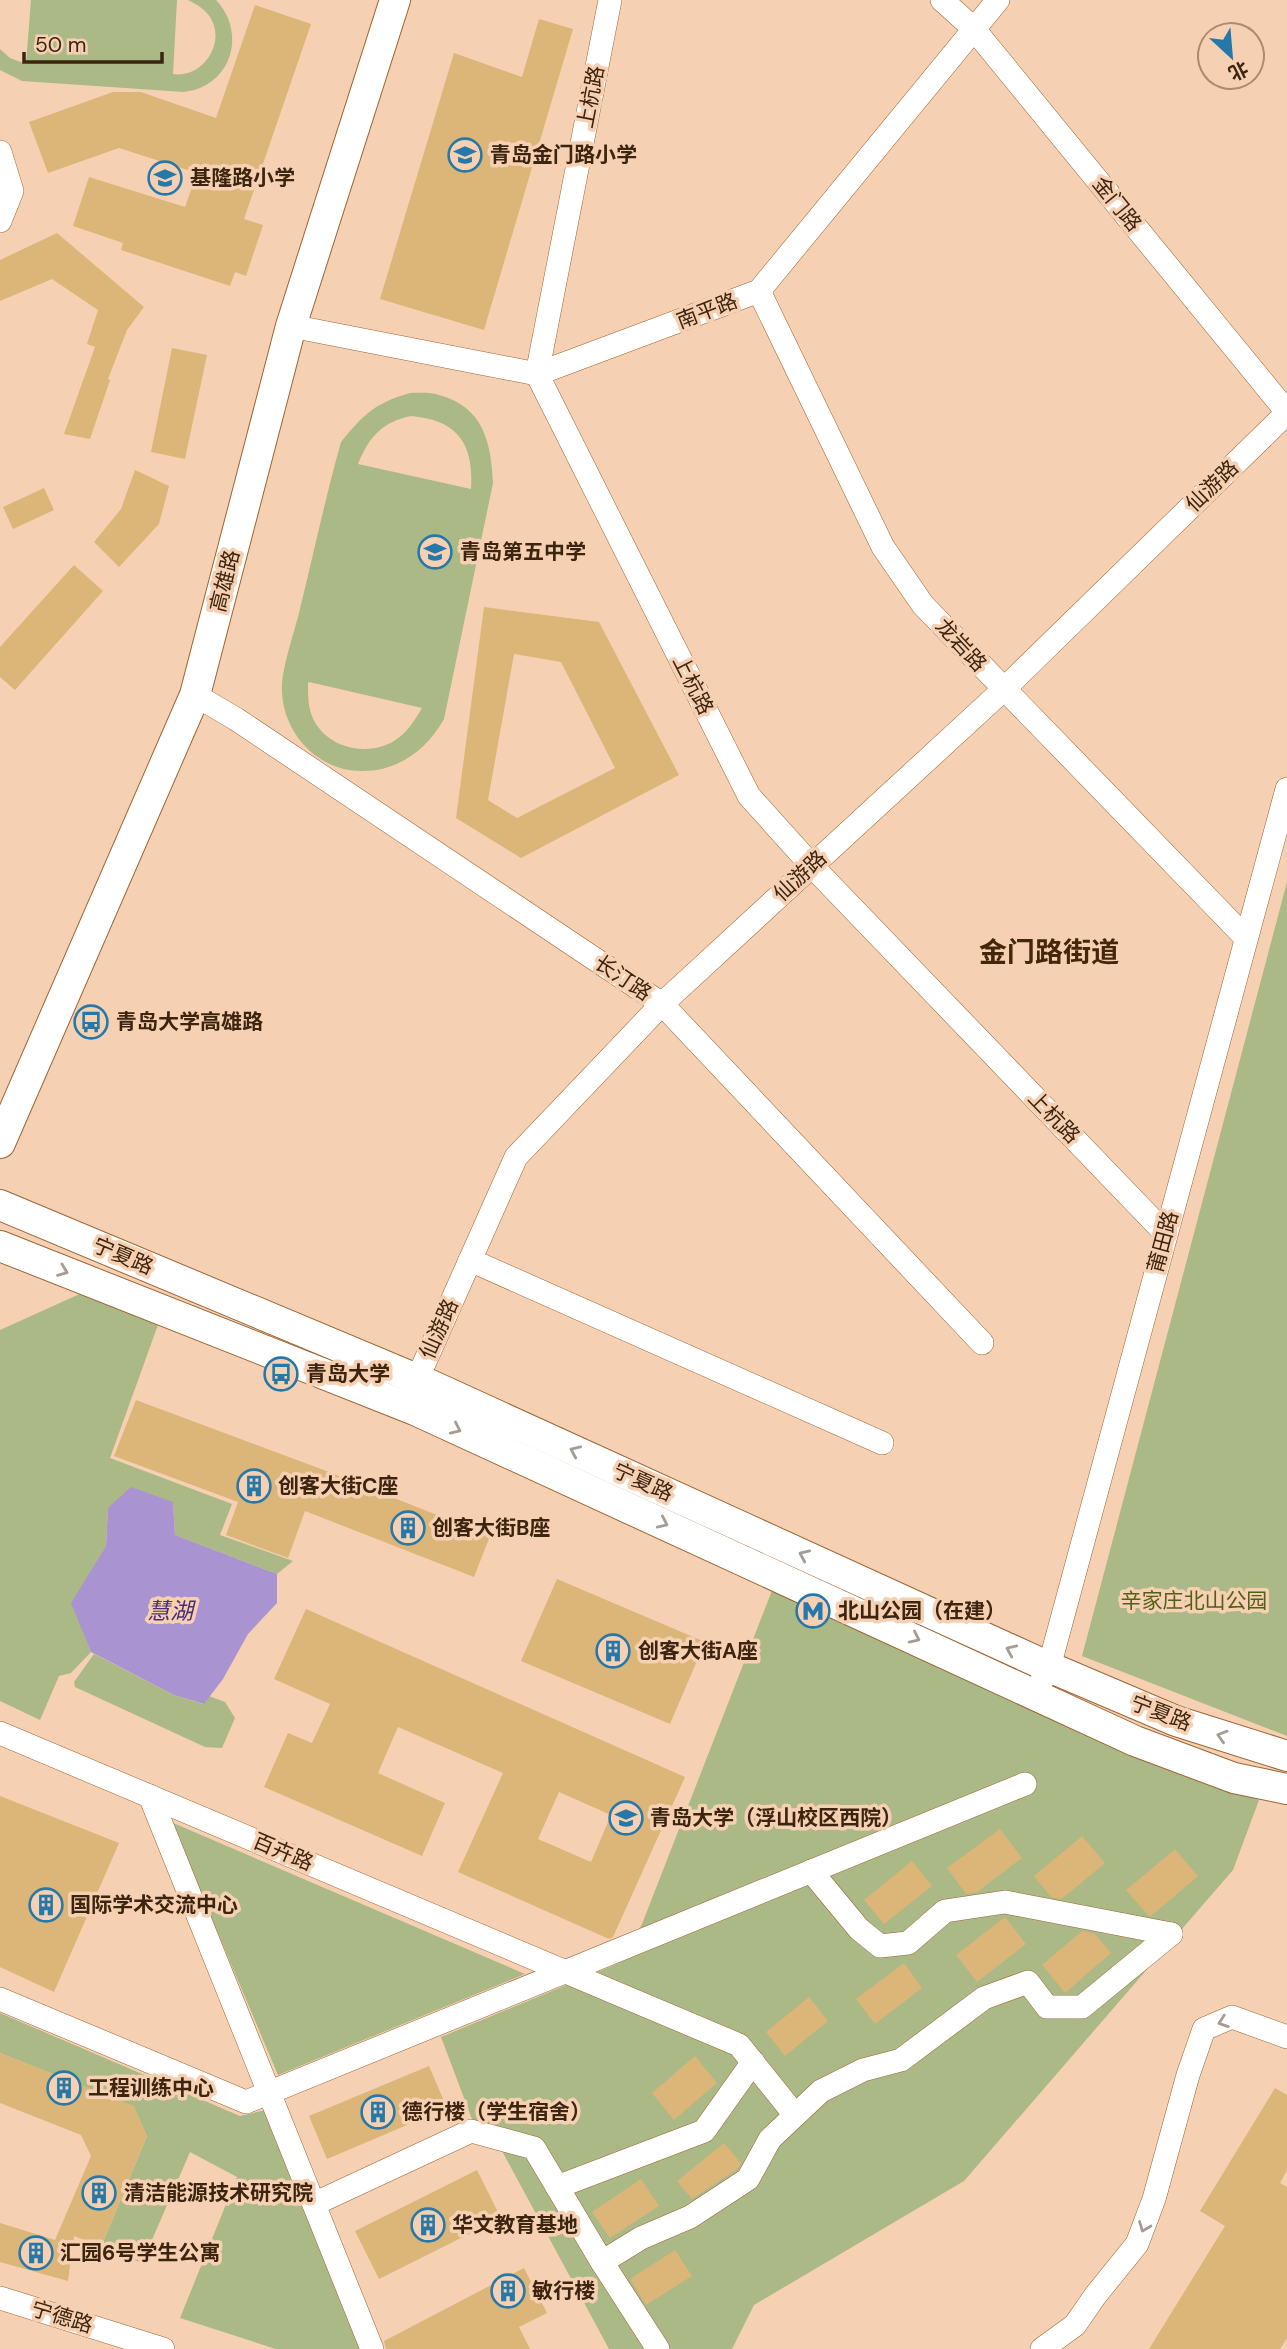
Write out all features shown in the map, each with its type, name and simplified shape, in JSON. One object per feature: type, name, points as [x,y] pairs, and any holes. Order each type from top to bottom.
[{"type":"main road","name":"高雄路","points":[[0,1143],[195,695],[291,326],[395,0]]},
{"type":"main road","name":"宁夏路","points":[[0,1205],[411,1393],[1147,1745],[1234,1778],[1287,1789]]},
{"type":"main road","name":"宁夏路","points":[[3,1253],[411,1393],[1176,1721],[1287,1756]]},
{"type":"street","name":"上杭路","points":[[610,0],[537,374],[749,796],[812,866],[1166,1233]]},
{"type":"street","name":"金门路","points":[[942,0],[973,28],[1287,412]]},
{"type":"street","name":"南平路","points":[[537,374],[759,291],[998,0]]},
{"type":"street","points":[[0,152],[12,191],[1,220]]},
{"type":"street","name":"龙岩路","points":[[759,291],[883,547],[923,605],[1246,938]]},
{"type":"street","points":[[291,326],[537,374]]},
{"type":"street","name":"仙游路","points":[[411,1393],[516,1157],[662,1004],[1003,690],[1287,412]]},
{"type":"street","name":"长汀路","points":[[195,695],[236,719],[662,1004],[982,1343]]},
{"type":"street","name":"莆田路","points":[[1036,1694],[1049,1667],[1287,789]]},
{"type":"street","points":[[470,1260],[882,1443]]},
{"type":"street","name":"百卉路","points":[[0,1733],[739,2045],[795,2115]]},
{"type":"street","points":[[0,1999],[246,2102],[1025,1784]]},
{"type":"street","points":[[150,1796],[372,2349]]},
{"type":"street","points":[[602,2262],[641,2238],[690,2217],[748,2179],[770,2139],[821,2091],[863,2070],[901,2060],[984,1998],[1028,1982],[1047,2007],[1082,2007],[1171,1934],[1005,1902],[945,1911],[908,1943],[880,1946],[859,1929],[811,1871]]},
{"type":"street","points":[[1042,2349],[1075,2325],[1137,2244],[1154,2199],[1188,2075],[1204,2029],[1233,2017],[1287,2037]]},
{"type":"street","points":[[557,2187],[704,2131],[753,2062]]},
{"type":"street","points":[[314,2204],[471,2131],[534,2148],[658,2349]]},
{"type":"street","name":"宁德路","points":[[0,2298],[163,2349]]},
{"type":"green space","points":[[31,0],[177,0],[173,74],[184,74],[202,65],[209,57],[215,38],[214,27],[208,14],[188,0],[216,0],[230,23],[232,48],[222,71],[212,81],[198,89],[184,92],[22,81],[0,70],[0,49],[10,58],[26,64]]},
{"type":"green space","points":[[410,393],[432,393],[466,408],[482,429],[487,441],[493,483],[444,719],[420,749],[400,762],[376,770],[346,769],[317,756],[304,746],[295,733],[283,702],[282,685],[286,659],[341,442],[371,411]],"holes":[[[411,416],[440,423],[459,437],[469,459],[471,489],[358,464],[378,432],[392,422]],[[309,682],[422,708],[407,730],[394,741],[381,747],[355,748],[330,739],[320,730],[309,705]]]},
{"type":"green space","name":"辛家庄北山公园","points":[[1287,882],[1287,1736],[1082,1656]]},
{"type":"green space","points":[[84,1292],[159,1322],[110,1458],[232,1504],[220,1535],[293,1561],[277,1574],[175,1535],[173,1502],[108,1508],[106,1546],[72,1603],[91,1652],[71,1673],[59,1676],[40,1720],[0,1701],[0,1330]]},
{"type":"green space","points":[[773,1588],[1259,1800],[1233,1870],[964,2181],[754,2305],[732,2349],[609,2349],[488,2125],[473,2122],[441,2037],[619,1963],[642,1924]]},
{"type":"green space","points":[[94,1654],[174,1695],[203,1704],[209,1696],[225,1702],[235,1718],[222,1748],[205,1747],[75,1687],[74,1682]]},
{"type":"green space","points":[[171,1822],[525,1974],[278,2075]]},
{"type":"green space","points":[[0,2013],[240,2116],[265,2110],[361,2349],[276,2349],[180,2318],[237,2177],[190,2152],[142,2263],[101,2247],[147,2136],[133,2106],[0,2053]]},
{"type":"water","name":"慧湖","points":[[131,1487],[173,1502],[175,1535],[277,1574],[277,1603],[248,1634],[223,1679],[204,1704],[174,1695],[91,1652],[71,1603],[106,1546],[108,1508]]},
{"type":"building","points":[[255,5],[311,24],[244,219],[263,225],[246,276],[235,272],[230,286],[121,250],[123,243],[73,226],[89,177],[185,207],[197,173],[119,148],[48,173],[29,122],[113,92],[141,92],[216,118]]},
{"type":"building","points":[[539,19],[573,29],[484,330],[380,299],[454,53],[522,77]]},
{"type":"building","points":[[57,233],[144,307],[127,330],[108,379],[110,380],[90,439],[64,434],[95,347],[87,344],[98,310],[52,279],[0,301],[0,260]]},
{"type":"building","points":[[172,348],[207,355],[185,459],[151,452]]},
{"type":"building","points":[[135,470],[169,486],[159,524],[119,567],[94,542],[121,509]]},
{"type":"building","points":[[44,488],[54,510],[13,529],[3,507]]},
{"type":"building","points":[[74,565],[103,591],[15,690],[0,677],[0,647]]},
{"type":"building","points":[[484,607],[599,622],[679,775],[521,858],[456,818]],"holes":[[[514,654],[561,662],[615,768],[517,818],[488,800]]]},
{"type":"building","name":"创客大街C座","points":[[136,1400],[490,1536],[474,1577],[305,1511],[288,1558],[226,1535],[238,1502],[114,1456]]},
{"type":"building","name":"创客大街A座","points":[[557,1579],[705,1642],[670,1724],[521,1661]]},
{"type":"building","points":[[306,1609],[685,1777],[613,1937],[609,1939],[458,1872],[503,1773],[398,1727],[378,1773],[445,1803],[422,1856],[264,1787],[288,1733],[312,1743],[330,1704],[274,1679]],"holes":[[[559,1792],[611,1815],[591,1862],[538,1839]]]},
{"type":"building","name":"国际学术交流中心","points":[[0,1796],[119,1843],[54,1992],[0,1967]]},
{"type":"building","points":[[1000,1829],[1022,1858],[977,1892],[966,1894],[947,1868]]},
{"type":"building","points":[[1082,1836],[1105,1863],[1062,1899],[1051,1897],[1034,1876]]},
{"type":"building","points":[[1175,1849],[1198,1876],[1151,1916],[1148,1915],[1126,1890]]},
{"type":"building","points":[[912,1861],[932,1886],[884,1924],[864,1900]]},
{"type":"building","points":[[1005,1917],[1026,1944],[977,1982],[956,1955]]},
{"type":"building","points":[[1082,1931],[1095,1934],[1111,1953],[1065,1993],[1042,1965]]},
{"type":"building","points":[[904,1963],[922,1988],[875,2024],[856,1999]]},
{"type":"building","points":[[809,1997],[828,2021],[785,2056],[766,2032]]},
{"type":"building","points":[[0,2053],[134,2106],[147,2136],[101,2247],[74,2236],[68,2281],[0,2262],[0,2223],[55,2240],[91,2156],[81,2135],[0,2103]]},
{"type":"building","points":[[695,2056],[717,2083],[674,2120],[652,2093]]},
{"type":"building","name":"德行楼（学生宿舍）","points":[[429,2066],[447,2108],[327,2159],[309,2116]]},
{"type":"building","points":[[1275,2088],[1287,2095],[1287,2170],[1280,2183],[1287,2187],[1287,2338],[1280,2349],[1149,2349],[1225,2226],[1200,2211]]},
{"type":"building","points":[[724,2143],[741,2163],[737,2169],[692,2199],[677,2181]]},
{"type":"building","name":"华文教育基地","points":[[477,2170],[501,2218],[379,2279],[355,2231]]},
{"type":"building","points":[[641,2179],[659,2206],[610,2238],[592,2212]]},
{"type":"building","points":[[675,2250],[692,2276],[646,2305],[630,2279]]},
{"type":"building","name":"敏行楼","points":[[524,2268],[547,2313],[519,2327],[530,2349],[386,2349],[384,2341]]},
{"type":"place","name":"青岛金门路小学","points":[[465,155]]},
{"type":"place","name":"基隆路小学","points":[[165,178]]},
{"type":"place","name":"青岛第五中学","points":[[435,552]]},
{"type":"place","name":"青岛大学高雄路","points":[[91,1022]]},
{"type":"place","name":"青岛大学","points":[[281,1374]]},
{"type":"place","name":"创客大街C座","points":[[254,1486]]},
{"type":"place","name":"创客大街B座","points":[[408,1528]]},
{"type":"place","name":"北山公园（在建）","points":[[813,1611]]},
{"type":"place","name":"创客大街A座","points":[[613,1651]]},
{"type":"place","name":"青岛大学（浮山校区西院）","points":[[626,1818]]},
{"type":"place","name":"国际学术交流中心","points":[[46,1905]]},
{"type":"place","name":"工程训练中心","points":[[64,2088]]},
{"type":"place","name":"德行楼（学生宿舍）","points":[[378,2112]]},
{"type":"place","name":"清洁能源技术研究院","points":[[99,2193]]},
{"type":"place","name":"华文教育基地","points":[[428,2225]]},
{"type":"place","name":"汇园6号学生公寓","points":[[36,2253]]},
{"type":"place","name":"敏行楼","points":[[508,2291]]},
{"type":"district","name":"金门路街道","points":[[1049,952]]}]
